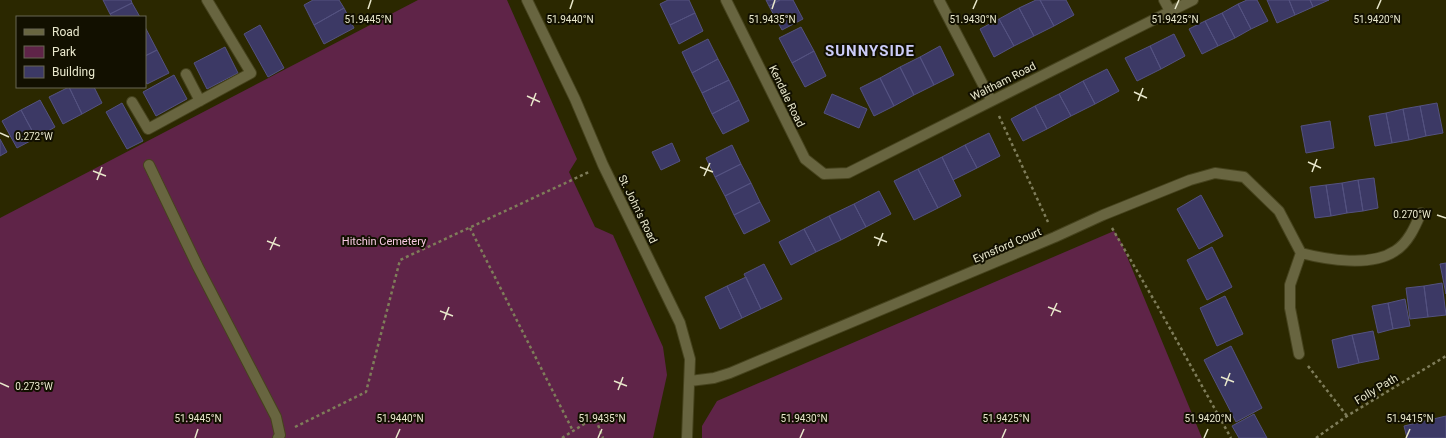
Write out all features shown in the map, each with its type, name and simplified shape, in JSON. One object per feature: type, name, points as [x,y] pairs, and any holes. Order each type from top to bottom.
[{"type":"street","points":[[132,102],[148,129],[251,73],[207,0]]},
{"type":"street","name":"St. John's Road","points":[[527,0],[575,99],[603,165],[680,323],[690,359],[687,438]]},
{"type":"street","name":"Kendale Road","points":[[726,0],[805,159],[824,174],[848,173]]},
{"type":"street","points":[[939,0],[991,100]]},
{"type":"street","points":[[1164,0],[1170,11]]},
{"type":"street","name":"Waltham Road","points":[[848,173],[1193,0]]},
{"type":"street","points":[[186,74],[200,101]]},
{"type":"street","points":[[149,165],[198,267],[276,417],[279,436]]},
{"type":"street","name":"Eynsford Court","points":[[690,381],[714,378],[730,373],[1056,237],[1103,215],[1190,180],[1215,173],[1244,178],[1279,211],[1301,253]]},
{"type":"street","points":[[1299,354],[1290,308],[1290,286],[1301,253],[1327,258],[1352,260],[1384,258],[1396,251],[1408,239],[1421,213]]},
{"type":"path","points":[[991,100],[1056,237]]},
{"type":"path","points":[[279,436],[366,392],[400,260],[603,165]]},
{"type":"path","points":[[1103,215],[1121,242],[1155,301],[1231,438]]},
{"type":"path","points":[[470,228],[573,431]]},
{"type":"path","points":[[1299,354],[1347,416]]},
{"type":"path","name":"Folly Path","points":[[1316,438],[1347,416],[1446,356]]},
{"type":"path","points":[[562,438],[595,417],[603,438]]},
{"type":"green space","name":"Hitchin Cemetery","points":[[418,0],[507,0],[577,159],[569,172],[595,227],[613,235],[663,347],[667,375],[653,438],[0,438],[0,218]]},
{"type":"green space","points":[[1114,231],[1121,242],[1202,438],[702,438],[702,426],[717,401]]},
{"type":"building","points":[[103,0],[131,0],[132,3],[110,14]]},
{"type":"building","points":[[313,0],[339,0],[344,8],[314,25],[304,5]]},
{"type":"building","points":[[668,0],[689,0],[695,13],[670,25],[660,4]]},
{"type":"building","points":[[766,0],[780,0],[769,6]]},
{"type":"building","points":[[780,0],[793,0],[803,19],[782,30],[769,6]]},
{"type":"building","points":[[1036,0],[1040,0],[1054,26],[1034,36],[1019,8]]},
{"type":"building","points":[[1040,0],[1066,0],[1074,15],[1054,26]]},
{"type":"building","points":[[1247,0],[1257,0],[1268,21],[1251,29],[1238,4]]},
{"type":"building","points":[[1267,0],[1289,0],[1295,15],[1277,23]]},
{"type":"building","points":[[1289,0],[1310,0],[1313,7],[1295,15]]},
{"type":"building","points":[[1310,0],[1329,0],[1313,7]]},
{"type":"building","points":[[132,3],[139,16],[111,16],[110,14]]},
{"type":"building","points":[[1238,4],[1251,29],[1235,38],[1222,13]]},
{"type":"building","points":[[344,8],[354,28],[324,44],[314,25]]},
{"type":"building","points":[[1019,8],[1034,36],[1014,46],[999,19]]},
{"type":"building","points":[[695,13],[703,31],[679,44],[670,25]]},
{"type":"building","points":[[1222,13],[1235,38],[1218,46],[1205,21]]},
{"type":"building","points":[[999,19],[1014,46],[994,57],[980,29]]},
{"type":"building","points":[[1205,21],[1218,46],[1202,54],[1189,29]]},
{"type":"building","points":[[260,25],[284,68],[268,77],[244,34]]},
{"type":"building","points":[[801,27],[814,51],[792,63],[779,38]]},
{"type":"building","points":[[146,29],[157,50],[146,56]]},
{"type":"building","points":[[1174,34],[1185,56],[1161,69],[1150,46]]},
{"type":"building","points":[[708,39],[718,59],[692,73],[682,52]]},
{"type":"building","points":[[940,46],[954,75],[934,85],[920,57]]},
{"type":"building","points":[[1150,46],[1161,69],[1137,81],[1125,58]]},
{"type":"building","points":[[225,47],[238,73],[207,89],[194,63]]},
{"type":"building","points":[[157,50],[169,73],[147,84],[146,56]]},
{"type":"building","points":[[814,51],[826,76],[805,87],[792,63]]},
{"type":"building","points":[[920,57],[934,85],[914,95],[900,67]]},
{"type":"building","points":[[718,59],[729,80],[702,93],[692,73]]},
{"type":"building","points":[[900,67],[914,95],[894,106],[880,78]]},
{"type":"building","points":[[1107,69],[1119,91],[1095,104],[1083,81]]},
{"type":"building","points":[[174,75],[187,99],[156,116],[143,92]]},
{"type":"building","points":[[880,78],[894,106],[874,116],[860,88]]},
{"type":"building","points":[[729,80],[739,100],[712,114],[702,93]]},
{"type":"building","points":[[1083,81],[1095,104],[1071,116],[1059,94]]},
{"type":"building","points":[[69,88],[94,88],[102,103],[82,114]]},
{"type":"building","points":[[69,88],[82,114],[63,124],[49,97]]},
{"type":"building","points":[[832,94],[867,109],[859,128],[824,113]]},
{"type":"building","points":[[1059,94],[1071,116],[1047,129],[1035,106]]},
{"type":"building","points":[[40,100],[55,127],[36,138],[21,110]]},
{"type":"building","points":[[739,100],[749,121],[723,134],[712,114]]},
{"type":"building","points":[[122,103],[143,141],[127,149],[106,112]]},
{"type":"building","points":[[1437,103],[1443,133],[1426,136],[1420,106]]},
{"type":"building","points":[[1035,106],[1047,129],[1023,141],[1011,119]]},
{"type":"building","points":[[1420,106],[1426,136],[1409,140],[1403,109]]},
{"type":"building","points":[[1403,109],[1409,140],[1392,143],[1386,113]]},
{"type":"building","points":[[21,110],[36,138],[17,148],[2,121]]},
{"type":"building","points":[[1386,113],[1392,143],[1375,146],[1369,116]]},
{"type":"building","points":[[1330,121],[1334,148],[1306,153],[1301,126]]},
{"type":"building","points":[[989,133],[1000,156],[977,168],[965,145]]},
{"type":"building","points":[[0,139],[7,152],[0,156]]},
{"type":"building","points":[[672,143],[680,161],[661,170],[652,152]]},
{"type":"building","points":[[732,145],[741,164],[715,177],[706,158]]},
{"type":"building","points":[[965,145],[977,168],[953,180],[942,157]]},
{"type":"building","points":[[942,157],[961,196],[938,208],[918,169]]},
{"type":"building","points":[[741,164],[751,183],[725,196],[715,177]]},
{"type":"building","points":[[918,169],[938,208],[914,220],[894,181]]},
{"type":"building","points":[[1374,178],[1378,208],[1363,211],[1358,180]]},
{"type":"building","points":[[1358,180],[1363,211],[1347,213],[1342,183]]},
{"type":"building","points":[[751,183],[760,202],[734,215],[725,196]]},
{"type":"building","points":[[1342,183],[1347,213],[1331,216],[1326,185]]},
{"type":"building","points":[[1326,185],[1331,216],[1315,218],[1310,187]]},
{"type":"building","points":[[879,191],[891,214],[866,227],[854,204]]},
{"type":"building","points":[[1201,195],[1223,236],[1199,249],[1177,209]]},
{"type":"building","points":[[760,202],[770,221],[744,234],[734,215]]},
{"type":"building","points":[[854,204],[866,227],[841,240],[829,216]]},
{"type":"building","points":[[829,216],[841,240],[816,252],[804,229]]},
{"type":"building","points":[[804,229],[816,252],[791,265],[779,242]]},
{"type":"building","points":[[1212,247],[1232,287],[1207,300],[1187,260]]},
{"type":"building","points":[[1446,263],[1446,294],[1440,264]]},
{"type":"building","points":[[764,264],[782,299],[761,309],[744,274]]},
{"type":"building","points":[[746,277],[761,309],[742,318],[727,286]]},
{"type":"building","points":[[1442,283],[1446,315],[1428,317],[1424,286]]},
{"type":"building","points":[[727,286],[742,318],[720,329],[705,297]]},
{"type":"building","points":[[1424,286],[1428,317],[1410,319],[1406,288]]},
{"type":"building","points":[[1225,296],[1243,334],[1217,346],[1200,308]]},
{"type":"building","points":[[1405,299],[1410,326],[1393,329],[1388,303]]},
{"type":"building","points":[[1388,303],[1393,329],[1378,333],[1372,306]]},
{"type":"building","points":[[1373,331],[1379,359],[1359,363],[1352,335]]},
{"type":"building","points":[[1352,335],[1359,363],[1338,368],[1332,340]]},
{"type":"building","points":[[1231,346],[1262,408],[1236,422],[1204,360]]},
{"type":"building","points":[[1254,414],[1267,438],[1239,438],[1232,426]]},
{"type":"building","points":[[1446,416],[1446,438],[1407,438],[1404,426]]},
{"type":"district","name":"SUNNYSIDE","points":[[870,51]]}]
